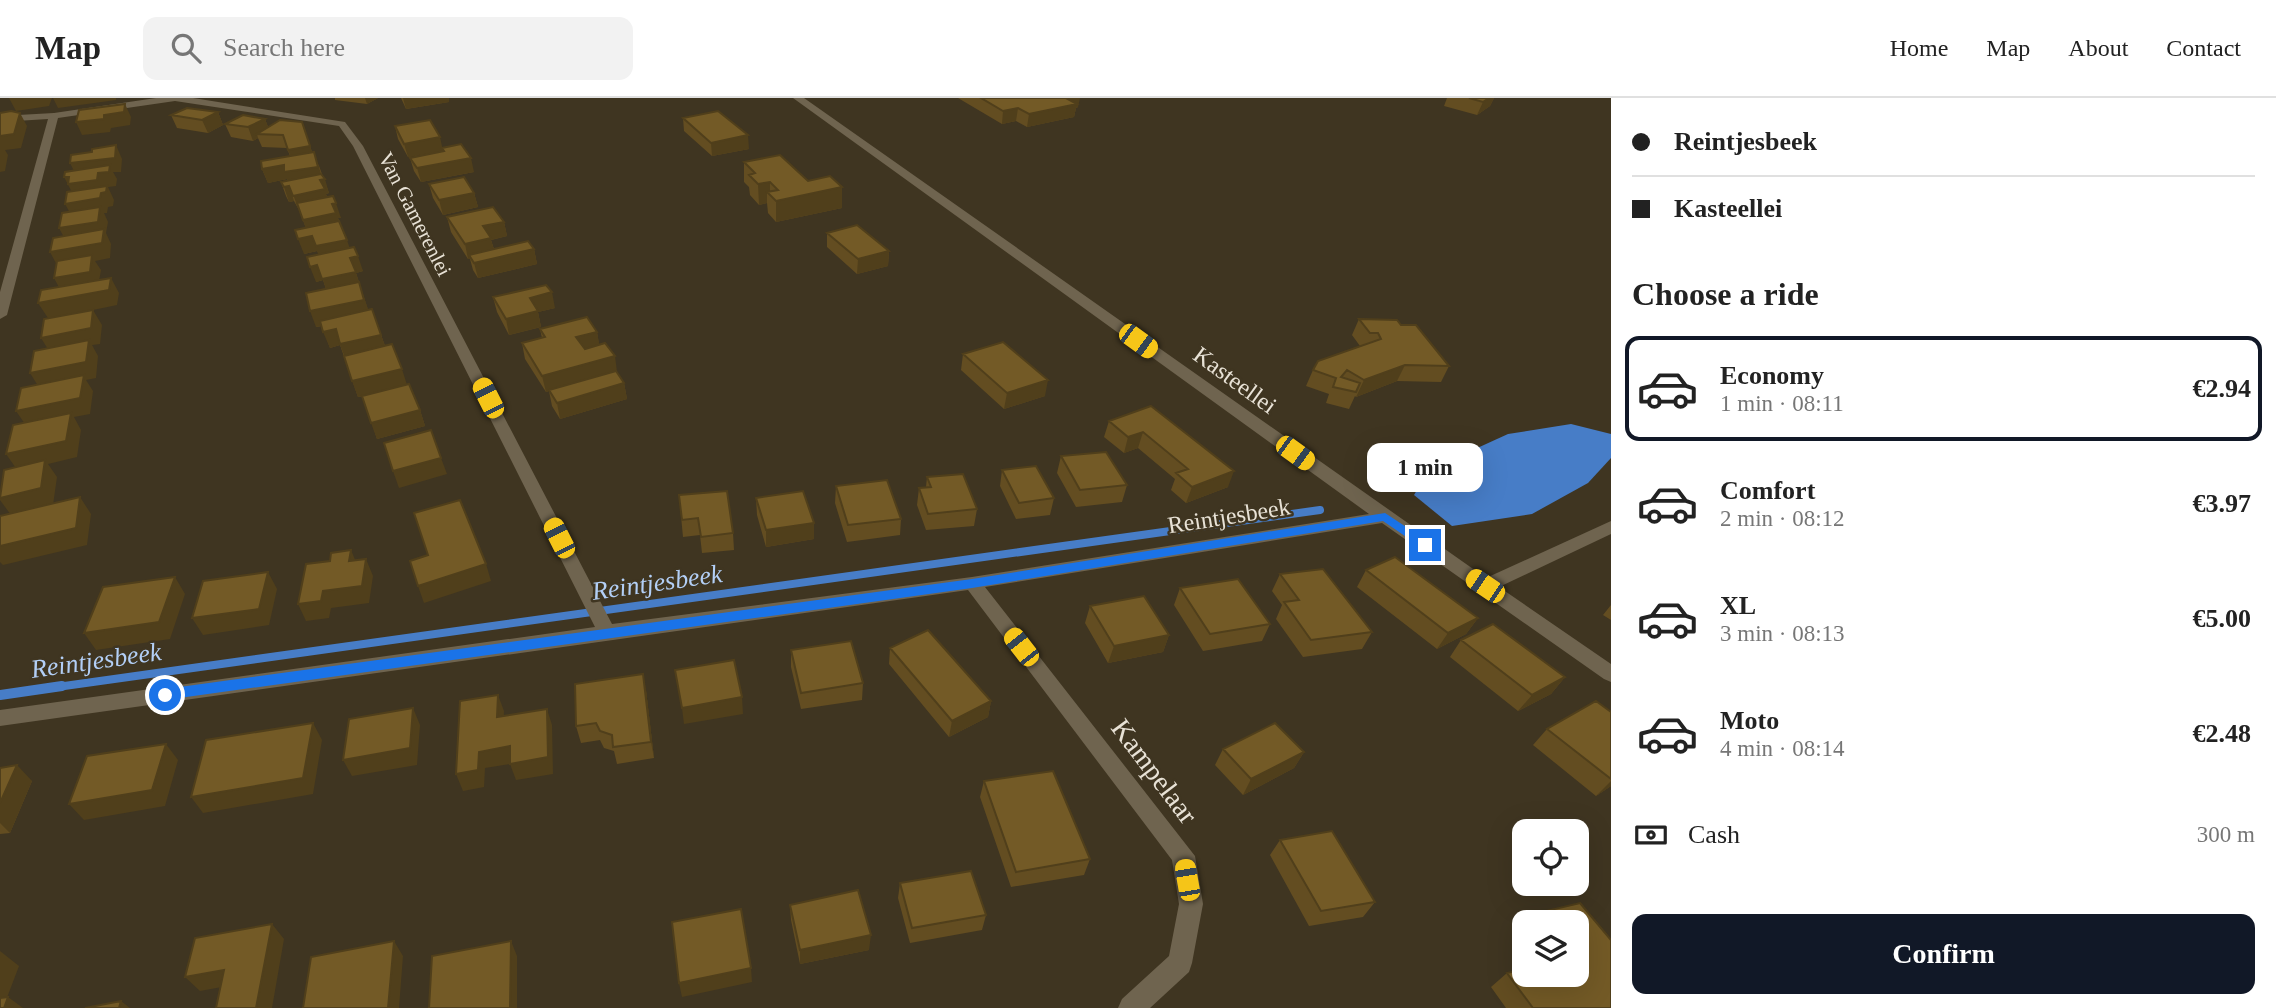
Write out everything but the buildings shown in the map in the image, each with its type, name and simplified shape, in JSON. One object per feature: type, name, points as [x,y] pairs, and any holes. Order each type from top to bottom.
[{"type":"street","name":"Van Gamerenlei","points":[[0,119],[54,116],[176,98],[342,124],[365,158],[607,632]]},
{"type":"street","name":"Kasteellei","points":[[798,98],[1385,517],[1611,674]]},
{"type":"street","points":[[0,315],[54,116]]},
{"type":"street","name":"Reintjesbeek","points":[[0,718],[972,583],[1385,517]]},
{"type":"street","points":[[1485,586],[1611,527]]},
{"type":"street","name":"Kampelaar","points":[[972,583],[1183,856],[1191,904],[1180,963],[1131,1008]]},
{"type":"water","points":[[1571,424],[1611,434],[1611,458],[1588,483],[1532,514],[1452,526],[1414,495],[1429,470],[1508,434]]},
{"type":"waterway","name":"Reintjesbeek","points":[[50,688],[1320,510]]},
{"type":"waterway","name":"Reintjesbeek","points":[[0,695],[62,686]]},
{"type":"route","points":[[165,695],[972,583],[1385,517],[1425,545]]}]
